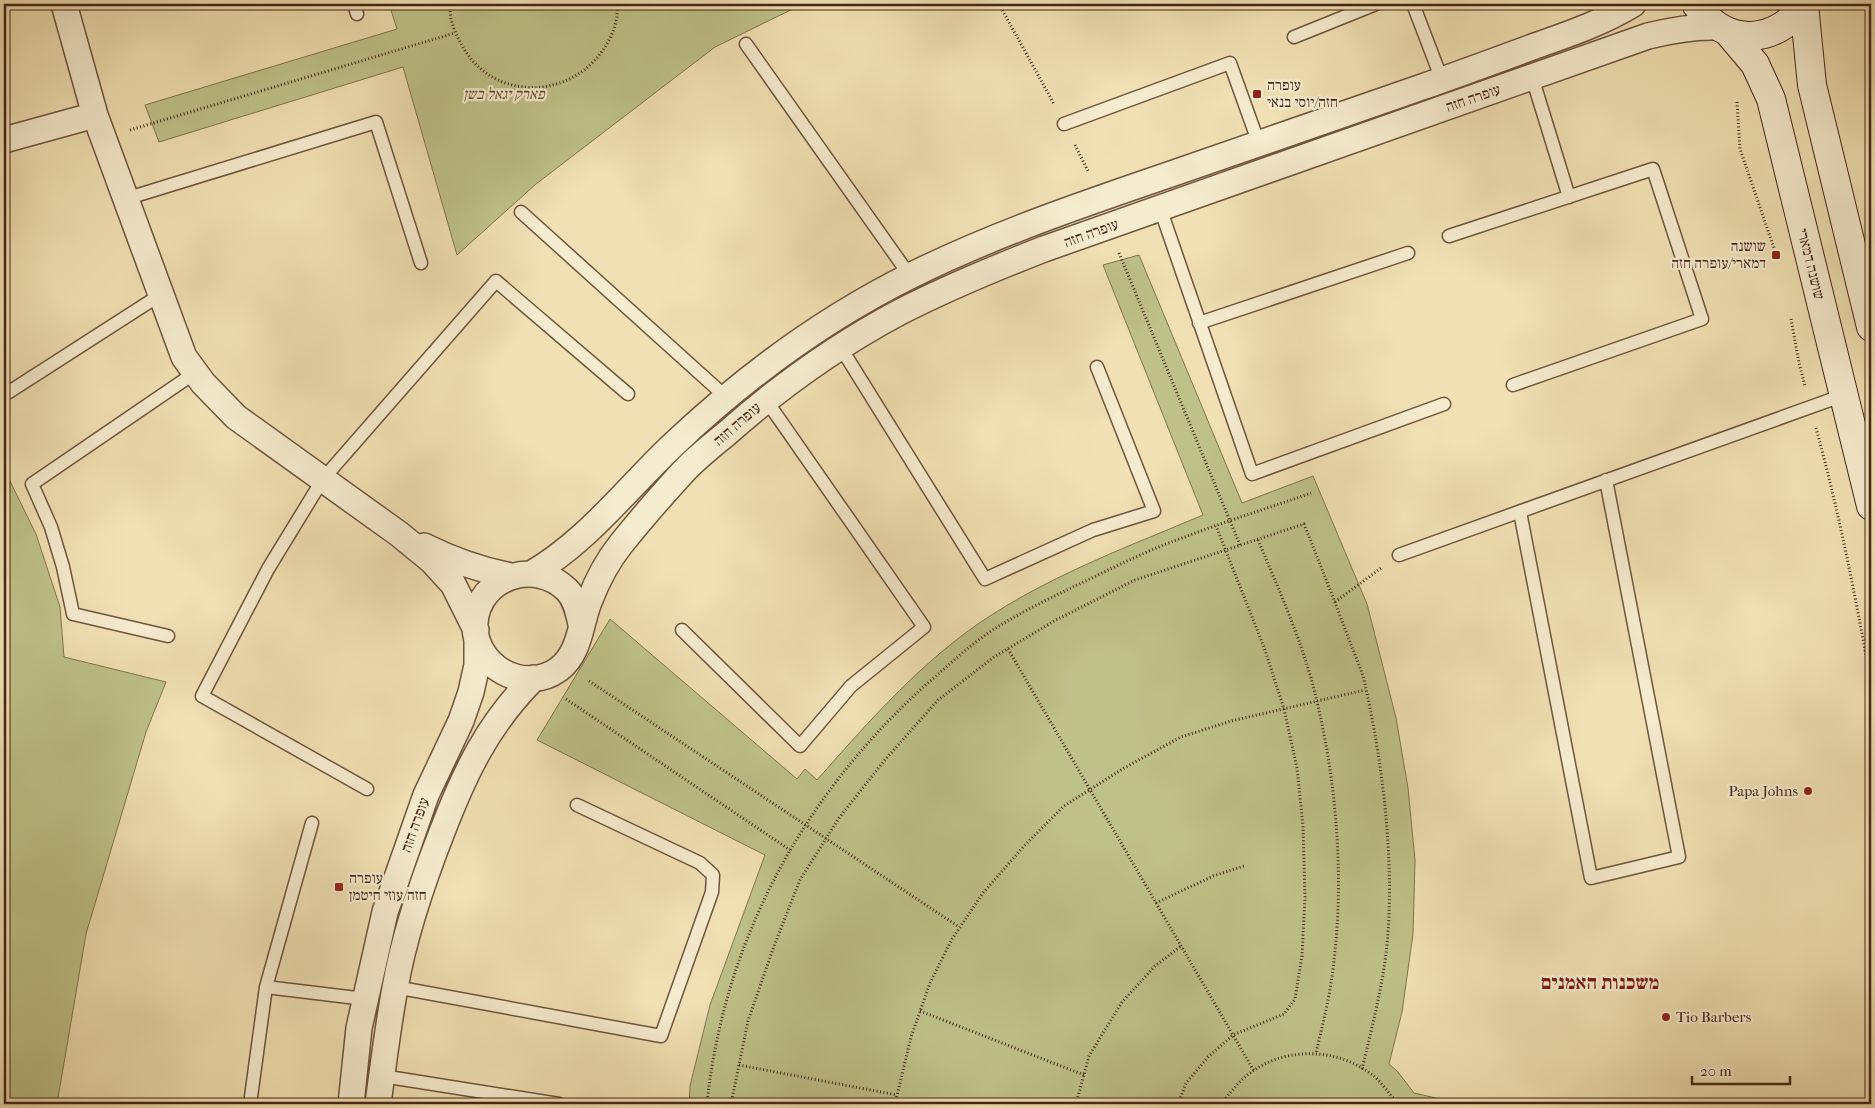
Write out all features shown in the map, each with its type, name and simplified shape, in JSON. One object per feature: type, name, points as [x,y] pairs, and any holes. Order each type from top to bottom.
[{"type":"street","points":[[64,4],[95,115],[160,295],[184,357],[203,383],[236,417],[399,534],[432,561],[453,584],[484,655],[495,668],[509,676],[526,679],[542,677],[558,670],[570,659],[578,642],[581,624],[577,606],[568,591],[553,579],[536,574],[521,575],[485,571],[460,562],[399,534]]},
{"type":"street","name":"עופרה חזה","points":[[521,575],[550,563],[585,534],[652,465],[726,397],[818,330],[855,306],[910,276],[1011,232],[1102,198],[1583,29],[1614,16],[1633,4]]},
{"type":"street","name":"שושנה דמארי","points":[[1696,4],[1709,21],[1723,29],[1755,64],[1771,99],[1871,506]]},
{"type":"street","points":[[1723,29],[1748,37],[1772,32],[1791,21],[1804,4]]},
{"type":"street","points":[[1804,4],[1812,85],[1871,327]]},
{"type":"street","name":"עופרה חזה","points":[[581,624],[590,599],[616,550],[685,471],[766,400],[797,377],[868,330],[901,312],[972,278],[1108,227],[1648,36],[1693,26],[1723,29]]},
{"type":"street","points":[[4,140],[95,115]]},
{"type":"street","points":[[476,635],[475,624],[479,607],[487,593],[501,580],[521,575]]},
{"type":"street","name":"עופרה חזה","points":[[351,1104],[359,1028],[385,912],[426,795],[461,721],[471,692],[477,665],[476,635]]},
{"type":"street","name":"עופרה חזה","points":[[378,1104],[395,987],[413,912],[451,807],[485,738],[516,695],[534,678]]},
{"type":"lane","points":[[1294,37],[1376,4]]},
{"type":"lane","points":[[1413,4],[1442,80]]},
{"type":"lane","points":[[746,44],[910,276]]},
{"type":"lane","points":[[1064,124],[1230,63],[1259,144]]},
{"type":"lane","points":[[1532,77],[1569,197]]},
{"type":"lane","points":[[125,199],[376,122],[421,262]]},
{"type":"lane","points":[[1449,236],[1653,169],[1702,319],[1513,385]]},
{"type":"lane","points":[[1160,208],[1252,474],[1444,404]]},
{"type":"lane","points":[[521,212],[726,397]]},
{"type":"lane","points":[[1200,323],[1408,253]]},
{"type":"lane","points":[[367,788],[202,696],[268,568],[323,479],[496,281],[628,394]]},
{"type":"lane","points":[[4,387],[9,392],[160,295]]},
{"type":"lane","points":[[841,348],[985,579],[1093,530],[1154,511],[1097,368]]},
{"type":"lane","points":[[168,636],[73,614],[64,567],[32,484],[196,372]]},
{"type":"lane","points":[[1399,555],[1844,395]]},
{"type":"lane","points":[[682,630],[800,746],[851,686],[924,627],[766,400]]},
{"type":"lane","points":[[1520,512],[1591,878],[1680,857],[1606,480]]},
{"type":"lane","points":[[395,987],[661,1036],[712,892],[713,875],[700,863],[577,805]]},
{"type":"lane","points":[[250,1104],[266,987],[312,823]]},
{"type":"lane","points":[[266,987],[365,999]]},
{"type":"lane","points":[[382,1076],[559,1104]]},
{"type":"path","points":[[450,4],[454,33],[468,58],[490,76],[516,87],[544,88],[571,80],[595,63],[610,40],[618,12],[617,4]]},
{"type":"path","points":[[999,4],[1102,198]]},
{"type":"path","points":[[103,138],[454,33]]},
{"type":"path","points":[[1737,97],[1740,149],[1774,250]]},
{"type":"path","points":[[1108,227],[1240,545]]},
{"type":"path","points":[[1791,314],[1799,363],[1827,466],[1862,631],[1871,684]]},
{"type":"path","points":[[707,1104],[710,1077],[722,1016],[745,943],[774,877],[805,824],[842,773],[900,708],[949,664],[994,630],[1044,601],[1183,537],[1311,493]]},
{"type":"path","points":[[731,1104],[748,1021],[774,946],[800,880],[839,818],[884,762],[938,700],[994,657],[1054,621],[1135,580],[1304,524],[1363,678],[1378,756],[1386,827],[1389,897],[1386,954],[1375,1016],[1362,1068]]},
{"type":"path","points":[[1178,1104],[1186,1083],[1208,1057],[1233,1035],[1284,1014],[1295,999],[1302,956],[1304,897],[1303,826],[1297,768],[1284,709],[1264,647],[1216,526]]},
{"type":"path","points":[[1258,540],[1289,613],[1311,678],[1324,738],[1334,802],[1338,854],[1334,960],[1316,1054]]},
{"type":"path","points":[[1335,602],[1399,555]]},
{"type":"path","points":[[1008,649],[1254,1071]]},
{"type":"path","points":[[564,664],[959,927]]},
{"type":"path","points":[[534,678],[790,850]]},
{"type":"path","points":[[895,1104],[911,1037],[930,983],[952,939],[982,893],[1024,846],[1064,806],[1124,768],[1180,737],[1232,721],[1365,690]]},
{"type":"path","points":[[1156,903],[1213,876],[1244,866]]},
{"type":"path","points":[[1076,1104],[1089,1056],[1122,1002],[1155,966],[1181,946]]},
{"type":"path","points":[[920,1011],[1084,1075]]},
{"type":"path","points":[[1222,1104],[1245,1076],[1275,1058],[1308,1052],[1341,1058],[1362,1068],[1371,1074],[1394,1099],[1396,1104]]},
{"type":"path","points":[[738,1065],[897,1096]]},
{"type":"green space","name":"פארק יגאל בשן","points":[[389,4],[803,4],[715,47],[536,184],[457,255],[403,67],[159,142],[145,105],[397,29]]},
{"type":"green space","points":[[1139,255],[1242,503],[1313,476],[1367,604],[1396,718],[1408,788],[1415,860],[1413,934],[1402,1012],[1389,1064],[1398,1072],[1414,1093],[1462,1104],[689,1104],[690,1086],[710,1005],[765,855],[537,740],[610,619],[797,779],[805,769],[817,780],[899,691],[968,631],[1018,599],[1070,572],[1203,515],[1103,265]]},
{"type":"green space","points":[[4,469],[36,534],[60,607],[64,657],[166,682],[146,732],[86,934],[57,1104],[4,1104]]},
{"type":"place","name":"עופרה חזה/יוסי בנאי","points":[[1257,94]]},
{"type":"place","name":"שושנה דמארי/עופרה חזה","points":[[1776,255]]},
{"type":"place","name":"Papa Johns","points":[[1808,791]]},
{"type":"place","name":"עופרה חזה/עוזי חיטמן","points":[[339,887]]},
{"type":"place","name":"Tio Barbers","points":[[1666,1017]]},
{"type":"district","name":"משכנות האמנים","points":[[1600,982]]}]
